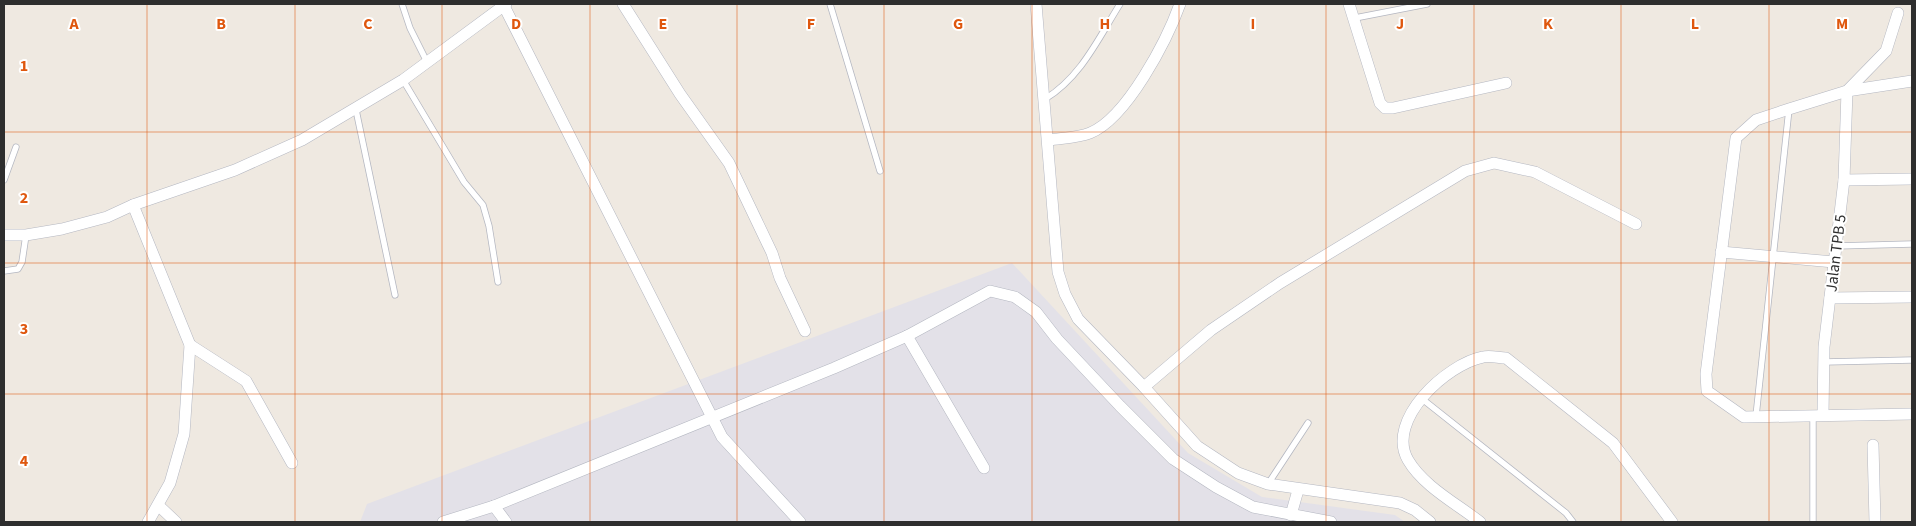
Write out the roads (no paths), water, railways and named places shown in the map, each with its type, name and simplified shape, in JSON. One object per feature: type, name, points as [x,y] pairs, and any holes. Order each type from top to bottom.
[{"type":"street","points":[[623,4],[680,94],[729,163],[772,253],[780,278],[805,331]]},
{"type":"street","points":[[1036,4],[1049,140],[1058,272],[1065,294],[1078,320],[1144,387],[1197,446],[1238,473],[1268,484],[1298,490],[1400,503],[1415,510],[1430,522]]},
{"type":"street","points":[[1049,140],[1090,133],[1113,117],[1141,84],[1174,22],[1180,4]]},
{"type":"street","points":[[1349,4],[1380,103],[1385,108],[1393,108],[1506,83]]},
{"type":"street","points":[[4,234],[26,235],[71,227],[106,217],[133,205],[235,170],[302,140],[356,110],[404,80],[505,5],[722,437],[800,522]]},
{"type":"street","points":[[1847,91],[1886,51],[1898,13]]},
{"type":"street","points":[[1912,81],[1847,91],[1789,109],[1756,120],[1736,138],[1706,374],[1707,391],[1744,417],[1912,414]]},
{"type":"street","name":"Jalan TPB 5","points":[[1818,415],[1844,180],[1847,91]]},
{"type":"street","points":[[1144,387],[1211,330],[1280,283],[1464,171],[1494,163],[1535,172],[1636,224]]},
{"type":"street","points":[[1844,180],[1912,179]]},
{"type":"street","points":[[133,205],[190,345],[184,434],[170,483],[159,506],[148,522]]},
{"type":"street","points":[[1721,252],[1834,262]]},
{"type":"street","points":[[443,522],[494,506],[834,368],[907,336],[990,291],[1015,297],[1036,312],[1063,346],[1173,459],[1216,487],[1253,507],[1331,522]]},
{"type":"street","points":[[1830,298],[1912,297]]},
{"type":"street","points":[[907,336],[984,468]]},
{"type":"street","points":[[190,345],[246,381],[292,463]]},
{"type":"street","points":[[1480,522],[1421,477],[1407,459],[1402,441],[1406,426],[1421,398],[1437,381],[1461,365],[1484,356],[1506,358],[1613,443],[1672,522]]},
{"type":"street","points":[[1873,446],[1875,522]]},
{"type":"street","points":[[1291,515],[1298,490]]},
{"type":"street","points":[[159,506],[176,522]]},
{"type":"street","points":[[494,506],[506,522]]},
{"type":"lane","points":[[402,4],[410,28],[427,62]]},
{"type":"lane","points":[[830,4],[880,171]]},
{"type":"lane","points":[[1045,98],[1062,88],[1080,68],[1120,4]]},
{"type":"lane","points":[[1354,18],[1427,4]]},
{"type":"lane","points":[[404,80],[464,182],[483,205],[489,226],[498,282]]},
{"type":"lane","points":[[1756,416],[1789,109]]},
{"type":"lane","points":[[356,110],[395,295]]},
{"type":"lane","points":[[4,180],[16,147]]},
{"type":"lane","points":[[4,271],[18,269],[22,262],[26,235]]},
{"type":"lane","points":[[1836,246],[1912,244]]},
{"type":"lane","points":[[1824,362],[1912,360]]},
{"type":"lane","points":[[1421,398],[1566,513],[1573,522]]},
{"type":"lane","points":[[1813,522],[1818,415]]},
{"type":"lane","points":[[1268,484],[1308,423]]}]
